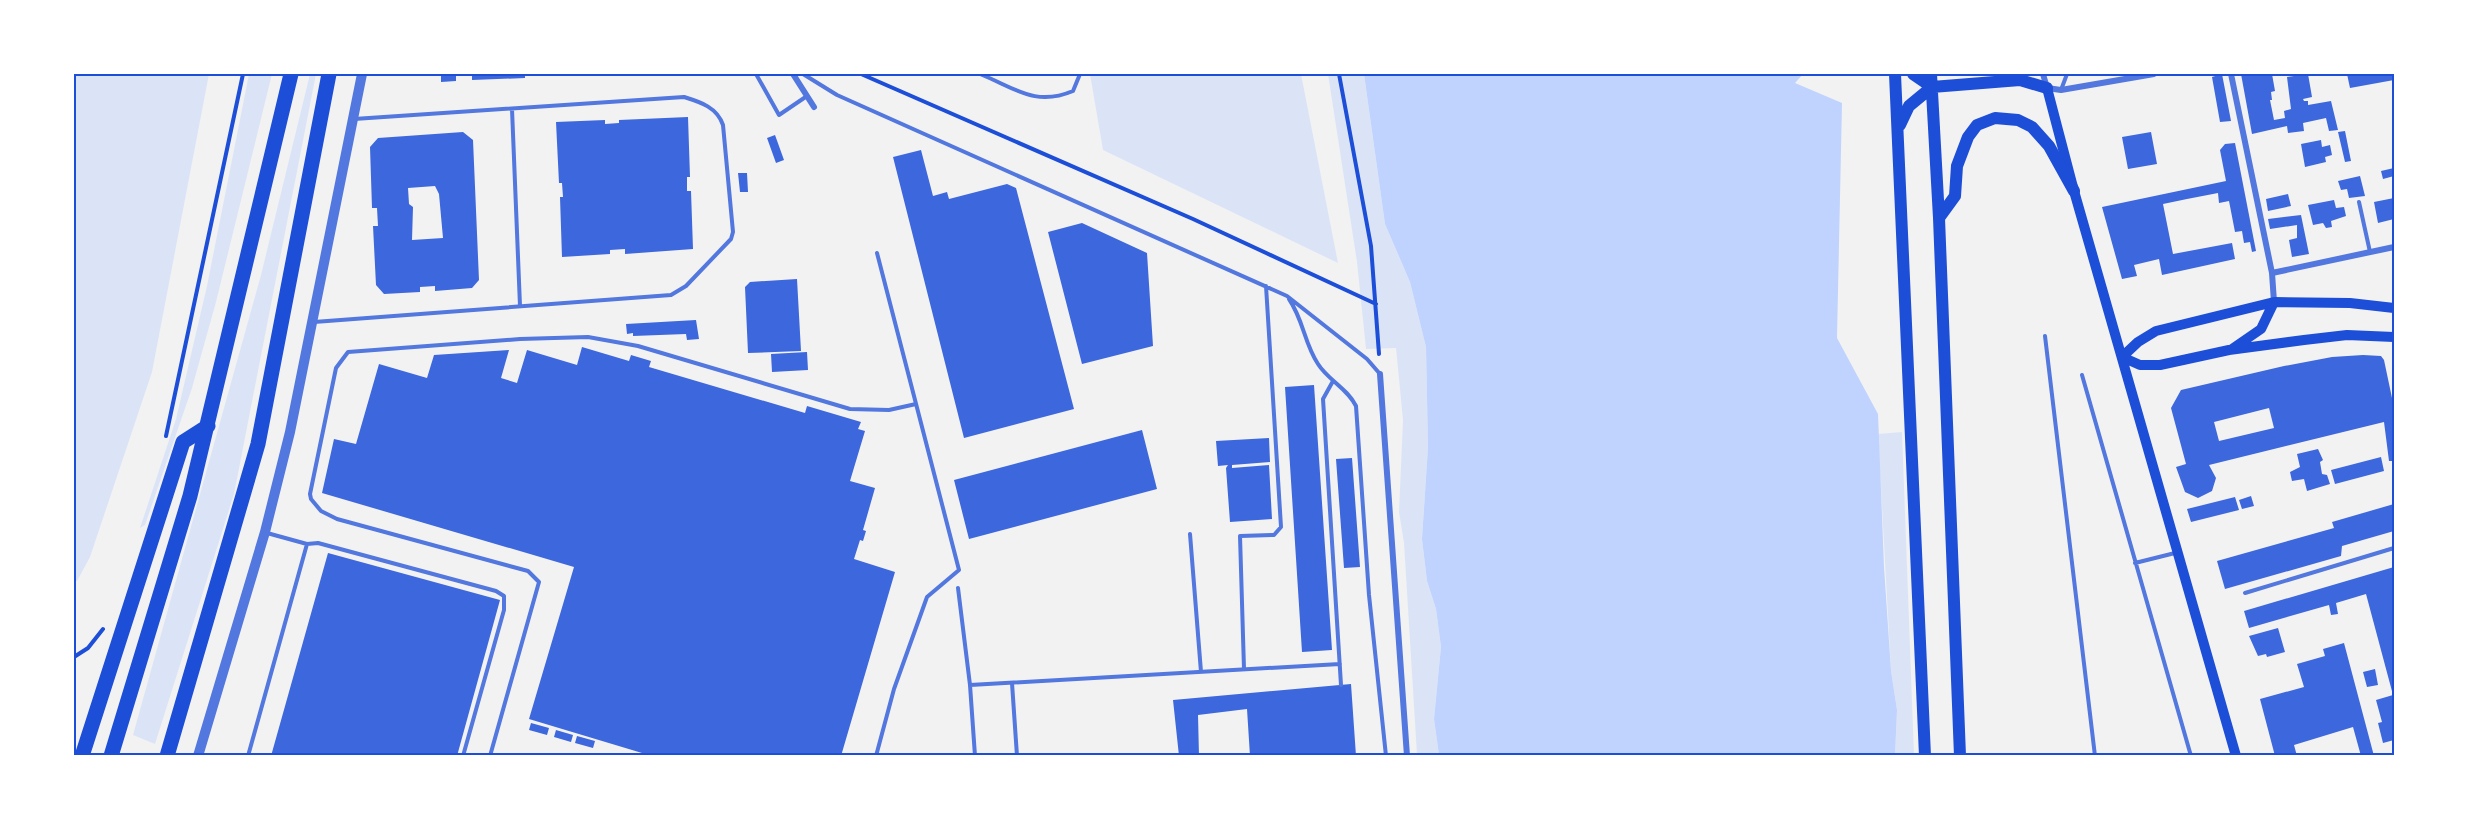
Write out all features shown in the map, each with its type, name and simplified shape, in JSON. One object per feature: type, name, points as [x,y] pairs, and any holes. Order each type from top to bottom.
[{"type":"highway","points":[[111,756],[190,496],[291,74]]},
{"type":"highway","points":[[167,756],[258,444],[329,74]]},
{"type":"highway","points":[[82,756],[183,442],[208,426]]},
{"type":"main road","points":[[1895,74],[1906,270],[1925,756]]},
{"type":"main road","points":[[1913,74],[1932,87]]},
{"type":"main road","points":[[1931,74],[1939,218],[1960,756]]},
{"type":"main road","points":[[1899,126],[1909,106],[1932,87],[2020,80],[2047,88],[2074,191],[2236,756]]},
{"type":"main road","points":[[1939,218],[1955,196],[1957,166],[1968,137],[1977,125],[1995,118],[2018,120],[2032,127],[2049,146],[2074,191]]},
{"type":"main road","points":[[2122,357],[2138,342],[2156,331],[2274,302],[2350,303],[2394,308]]},
{"type":"main road","points":[[2229,350],[2261,329],[2274,302]]},
{"type":"main road","points":[[2122,357],[2140,365],[2160,365],[2229,350],[2347,335],[2394,337]]},
{"type":"street","points":[[198,756],[265,532],[313,322],[362,74]]},
{"type":"street","points":[[793,74],[814,107]]},
{"type":"street","points":[[2043,74],[2047,88],[2061,90],[2154,74]]},
{"type":"street","points":[[2231,74],[2272,273],[2274,302]]},
{"type":"street","points":[[2272,273],[2394,247]]},
{"type":"street","points":[[1380,374],[1407,756]]},
{"type":"lane","points":[[756,74],[778,115],[807,96]]},
{"type":"lane","points":[[804,74],[837,95],[1287,296],[1367,359],[1380,374]]},
{"type":"lane","points":[[980,74],[1040,99],[1057,98],[1073,92],[1080,74]]},
{"type":"lane","points":[[2061,90],[2067,74]]},
{"type":"lane","points":[[313,322],[671,295],[686,286],[731,239],[733,232],[723,125],[709,107],[684,98],[353,119]]},
{"type":"lane","points":[[512,109],[520,306]]},
{"type":"lane","points":[[2359,202],[2370,252]]},
{"type":"lane","points":[[876,756],[894,689],[927,597],[959,570],[877,253]]},
{"type":"lane","points":[[1244,669],[1240,536],[1274,535],[1281,527],[1266,286]]},
{"type":"lane","points":[[1287,296],[1301,316],[1310,350],[1323,371],[1349,394],[1356,406],[1369,595],[1386,756]]},
{"type":"lane","points":[[2045,336],[2095,756]]},
{"type":"lane","points":[[490,756],[539,582],[528,571],[337,519],[316,507],[310,494],[336,368],[341,358],[356,349],[520,339],[588,338],[638,346],[850,409],[889,410],[916,404]]},
{"type":"lane","points":[[2082,375],[2191,756]]},
{"type":"lane","points":[[1333,381],[1323,399],[1341,684]]},
{"type":"lane","points":[[265,532],[307,543],[327,545],[485,588],[504,596],[504,610],[463,756]]},
{"type":"lane","points":[[1190,534],[1201,672]]},
{"type":"lane","points":[[248,756],[307,543]]},
{"type":"lane","points":[[2245,593],[2394,548]]},
{"type":"lane","points":[[2134,563],[2179,551]]},
{"type":"lane","points":[[958,588],[970,685],[975,756]]},
{"type":"lane","points":[[970,685],[1340,664]]},
{"type":"lane","points":[[1012,683],[1017,756]]},
{"type":"path","points":[[165,438],[243,74]]},
{"type":"path","points":[[861,74],[1193,219],[1376,304]]},
{"type":"path","points":[[1339,74],[1371,246],[1380,374]]},
{"type":"path","points":[[74,657],[88,648],[103,630],[107,619]]},
{"type":"shaded area","points":[[74,74],[209,74],[152,372],[90,557],[77,581],[74,581]]},
{"type":"shaded area","points":[[249,74],[272,74],[216,302],[192,388],[145,525],[140,528],[176,419],[207,286]]},
{"type":"shaded area","points":[[310,74],[316,74],[234,494],[155,744],[133,735],[261,275]]},
{"type":"shaded area","points":[[1090,74],[1301,74],[1338,263],[1103,150]]},
{"type":"shaded area","points":[[1328,74],[1364,74],[1385,224],[1410,282],[1426,347],[1428,447],[1422,539],[1427,581],[1436,609],[1441,647],[1434,719],[1439,755],[1417,755],[1404,543],[1399,512],[1403,420],[1396,348],[1366,349],[1357,262]]},
{"type":"shaded area","points":[[1902,432],[1914,755],[1895,755],[1897,710],[1891,671],[1878,434]]},
{"type":"water","points":[[1364,74],[1803,74],[1795,83],[1842,103],[1837,338],[1878,414],[1884,567],[1891,671],[1897,710],[1895,755],[1439,755],[1434,719],[1441,647],[1436,609],[1427,581],[1422,539],[1428,447],[1426,347],[1410,282],[1385,224]]},
{"type":"building","points":[[441,74],[456,74],[456,81],[441,82]]},
{"type":"building","points":[[472,74],[525,74],[525,78],[472,80]]},
{"type":"building","points":[[2222,74],[2231,121],[2220,122],[2212,77]]},
{"type":"building","points":[[2241,74],[2272,74],[2275,91],[2271,92],[2272,100],[2270,100],[2274,120],[2285,118],[2284,111],[2291,109],[2287,77],[2308,74],[2312,97],[2303,99],[2304,101],[2308,101],[2308,105],[2331,101],[2338,130],[2329,131],[2326,118],[2303,123],[2304,131],[2288,133],[2287,126],[2252,134]]},
{"type":"building","points":[[2347,74],[2394,74],[2394,80],[2350,88]]},
{"type":"building","points":[[688,117],[690,177],[687,177],[687,191],[691,191],[693,249],[625,254],[625,249],[610,250],[610,254],[562,257],[560,197],[563,197],[562,183],[559,183],[556,122],[605,120],[605,124],[619,123],[619,120]]},
{"type":"building","points":[[2345,131],[2351,161],[2345,162],[2338,132]]},
{"type":"building","points":[[463,132],[473,140],[479,280],[472,288],[435,291],[435,286],[420,287],[420,292],[384,294],[376,285],[373,226],[378,226],[377,208],[372,208],[370,147],[378,138]],"holes":[[[435,186],[439,194],[443,238],[412,240],[413,207],[409,204],[408,188]]]},
{"type":"building","points":[[2151,132],[2157,164],[2128,169],[2122,137]]},
{"type":"building","points":[[775,135],[784,160],[776,163],[767,138]]},
{"type":"building","points":[[2321,140],[2322,147],[2330,145],[2332,155],[2325,157],[2326,162],[2305,167],[2301,144]]},
{"type":"building","points":[[2235,143],[2256,251],[2252,252],[2250,242],[2244,243],[2242,231],[2235,232],[2229,201],[2219,203],[2218,193],[2163,204],[2173,254],[2232,243],[2235,259],[2162,275],[2159,259],[2134,265],[2137,276],[2122,279],[2102,207],[2226,181],[2220,150],[2225,144]]},
{"type":"building","points":[[921,150],[933,196],[947,192],[949,199],[1007,184],[1016,188],[1074,409],[964,438],[893,157]]},
{"type":"building","points":[[2394,168],[2394,176],[2383,179],[2381,171]]},
{"type":"building","points":[[738,173],[747,173],[748,192],[740,192]]},
{"type":"building","points":[[2360,176],[2365,196],[2349,198],[2347,189],[2341,190],[2338,181]]},
{"type":"building","points":[[2288,194],[2291,206],[2268,211],[2266,199]]},
{"type":"building","points":[[2394,198],[2394,219],[2378,223],[2374,202]]},
{"type":"building","points":[[2334,200],[2336,208],[2344,207],[2346,216],[2331,221],[2332,227],[2326,228],[2323,223],[2313,225],[2308,205]]},
{"type":"building","points":[[2301,215],[2309,254],[2292,257],[2289,240],[2297,238],[2297,225],[2270,229],[2268,219]]},
{"type":"building","points":[[1082,223],[1147,253],[1153,346],[1082,364],[1048,232]]},
{"type":"building","points":[[797,279],[801,351],[748,353],[745,287],[750,282]]},
{"type":"building","points":[[696,320],[699,339],[687,340],[686,334],[633,336],[633,333],[627,334],[626,324]]},
{"type":"building","points":[[582,347],[629,361],[631,355],[651,361],[649,367],[805,413],[807,406],[861,422],[858,429],[865,431],[850,481],[875,488],[863,530],[866,531],[863,541],[860,540],[854,559],[895,572],[841,756],[652,756],[529,719],[574,567],[322,493],[334,439],[356,444],[379,364],[427,378],[434,355],[509,350],[501,378],[517,383],[527,350],[577,365]]},
{"type":"building","points":[[807,352],[808,370],[772,372],[771,354]]},
{"type":"building","points":[[2381,356],[2384,360],[2392,398],[2394,397],[2394,469],[2392,461],[2389,461],[2384,422],[2209,465],[2216,478],[2212,491],[2198,498],[2185,492],[2176,467],[2186,464],[2171,408],[2181,390],[2332,357]],"holes":[[[2269,408],[2274,428],[2219,441],[2214,422]]]},
{"type":"building","points":[[1314,385],[1332,650],[1302,652],[1285,387]]},
{"type":"building","points":[[1142,430],[1157,489],[969,539],[954,480]]},
{"type":"building","points":[[1269,438],[1270,462],[1232,465],[1232,468],[1269,465],[1272,519],[1230,522],[1226,468],[1228,465],[1218,466],[1216,441]]},
{"type":"building","points":[[2318,449],[2323,460],[2320,462],[2322,474],[2327,475],[2330,484],[2307,491],[2304,479],[2292,481],[2290,472],[2300,467],[2297,454]]},
{"type":"building","points":[[2381,457],[2384,471],[2335,484],[2331,470]]},
{"type":"building","points":[[1352,458],[1360,567],[1344,568],[1336,459]]},
{"type":"building","points":[[2251,496],[2254,506],[2242,509],[2239,500]]},
{"type":"building","points":[[2235,497],[2239,510],[2191,522],[2187,509]]},
{"type":"building","points":[[2394,504],[2394,531],[2342,546],[2341,556],[2225,589],[2217,561],[2334,528],[2332,522]]},
{"type":"building","points":[[328,553],[500,600],[457,756],[271,756]]},
{"type":"building","points":[[2394,567],[2394,740],[2383,743],[2378,723],[2382,722],[2376,700],[2393,695],[2366,594],[2336,603],[2338,614],[2331,615],[2329,605],[2249,628],[2244,611]]},
{"type":"building","points":[[2278,628],[2285,652],[2267,657],[2266,654],[2258,656],[2249,636]]},
{"type":"building","points":[[2344,643],[2374,756],[2361,756],[2353,727],[2294,745],[2297,756],[2275,756],[2260,699],[2304,687],[2297,664],[2325,656],[2323,649]]},
{"type":"building","points":[[2375,669],[2378,685],[2367,687],[2363,672]]},
{"type":"building","points":[[1351,684],[1356,756],[1250,756],[1247,709],[1198,715],[1199,756],[1179,756],[1173,700]]},
{"type":"building","points":[[531,723],[549,728],[547,735],[529,730]]},
{"type":"building","points":[[556,730],[573,735],[571,742],[554,737]]},
{"type":"building","points":[[577,736],[595,741],[593,748],[575,743]]}]
